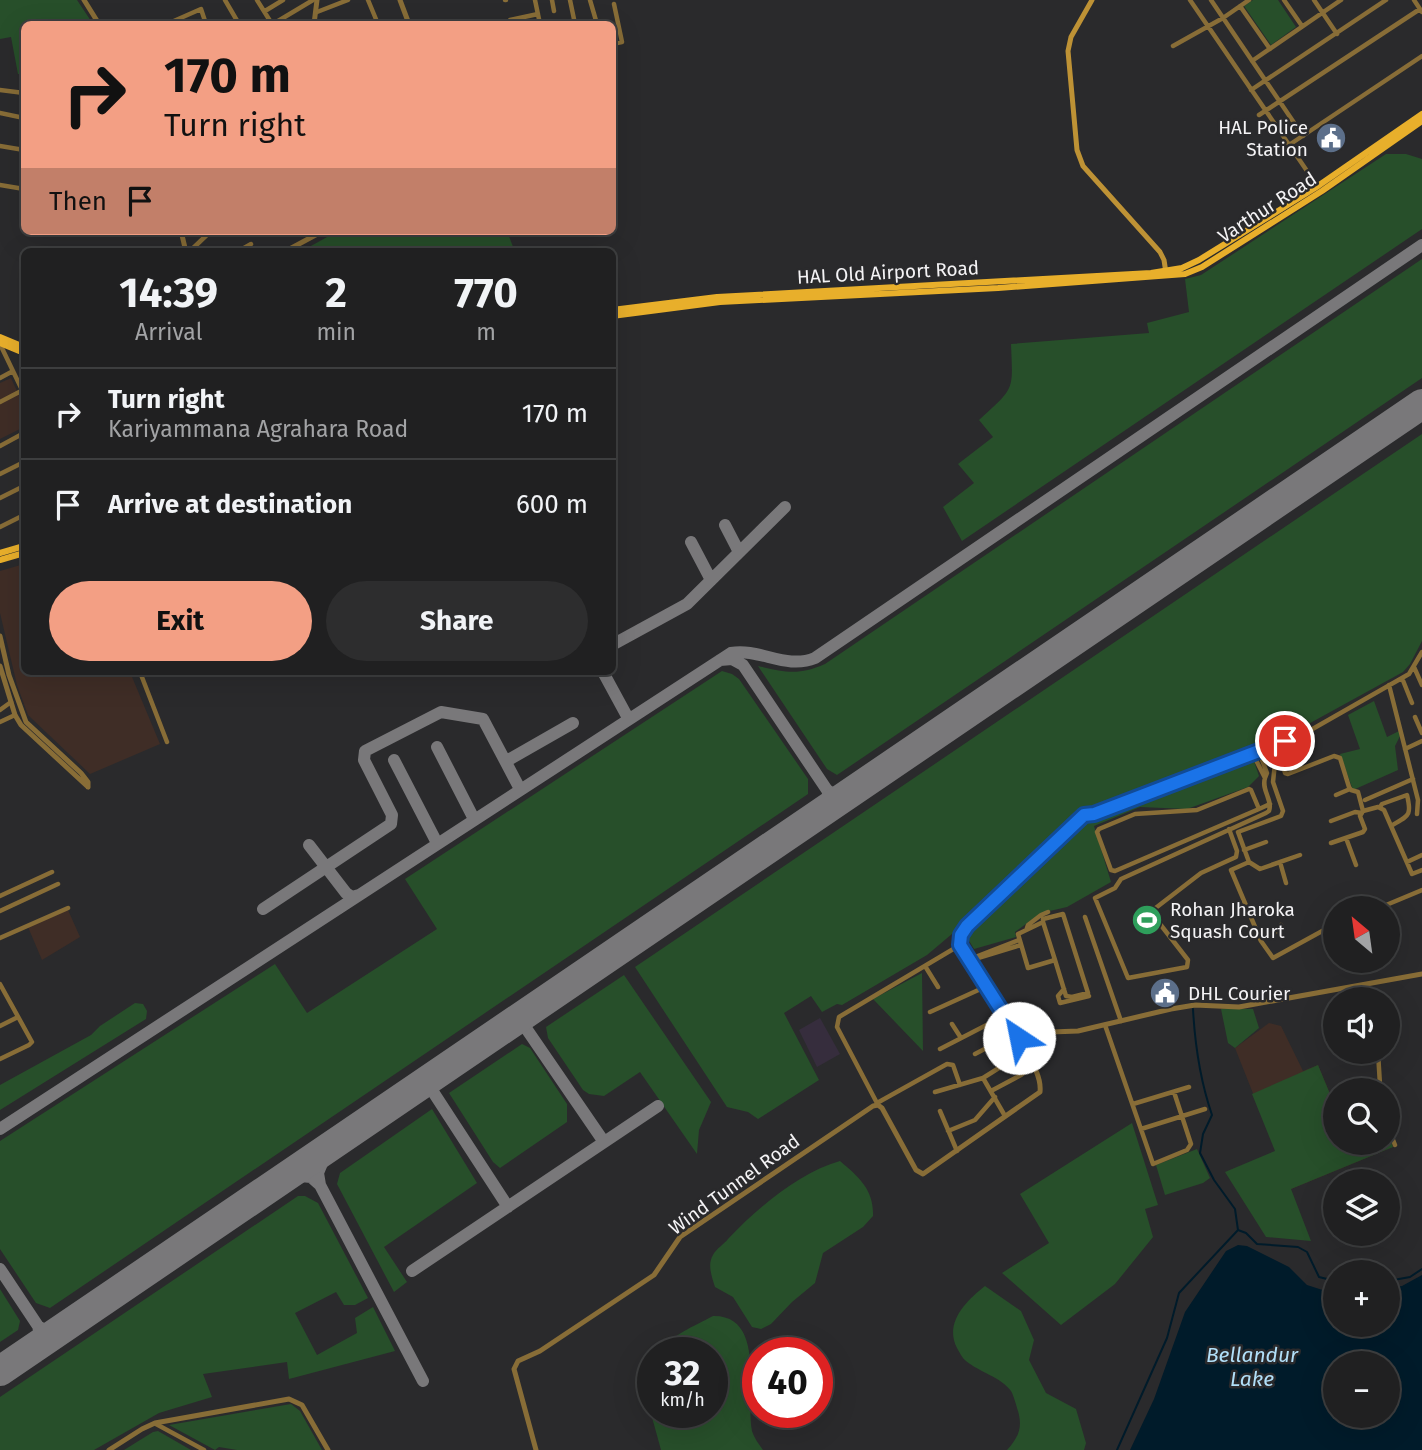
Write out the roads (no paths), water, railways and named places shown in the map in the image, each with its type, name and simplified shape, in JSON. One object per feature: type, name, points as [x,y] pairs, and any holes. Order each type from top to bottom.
[{"type":"main road","points":[[1092,0],[1075,29],[1068,51],[1077,150],[1083,166],[1160,253],[1166,273]]},
{"type":"main road","name":"Varthur Road","points":[[1320,189],[1422,114]]},
{"type":"main road","name":"Varthur Road","points":[[1156,277],[1199,260],[1320,189],[1422,121]]},
{"type":"main road","name":"HAL Old Airport Road","points":[[616,310],[724,299],[1166,273]]},
{"type":"main road","name":"HAL Old Airport Road","points":[[616,315],[724,299],[1156,277]]},
{"type":"main road","points":[[1,344],[21,347]]},
{"type":"main road","points":[[1,344],[21,352]]},
{"type":"main road","points":[[0,553],[21,547]]},
{"type":"main road","points":[[0,560],[21,554]]},
{"type":"street","points":[[225,0],[237,21]]},
{"type":"street","points":[[257,0],[270,21]]},
{"type":"street","points":[[265,11],[281,0]]},
{"type":"street","points":[[277,21],[315,0],[317,12],[315,21]]},
{"type":"street","points":[[317,12],[348,0]]},
{"type":"street","points":[[368,0],[378,21]]},
{"type":"street","points":[[400,0],[408,21]]},
{"type":"street","points":[[535,0],[539,21]]},
{"type":"street","points":[[552,0],[554,11]]},
{"type":"street","points":[[570,0],[574,21]]},
{"type":"street","points":[[590,0],[596,21]]},
{"type":"street","points":[[1198,0],[1191,2],[1320,189]]},
{"type":"street","points":[[1210,0],[1303,136]]},
{"type":"street","points":[[1173,46],[1249,0]]},
{"type":"street","points":[[1284,0],[1302,26]]},
{"type":"street","points":[[1314,0],[1337,34]]},
{"type":"street","points":[[1252,61],[1341,0]]},
{"type":"street","points":[[1251,90],[1387,0]]},
{"type":"street","points":[[1259,115],[1421,10],[1414,0]]},
{"type":"street","points":[[87,1],[98,21]]},
{"type":"street","points":[[614,4],[622,42],[616,43]]},
{"type":"street","points":[[1240,6],[1270,49]]},
{"type":"street","points":[[175,21],[201,9],[205,21]]},
{"type":"street","points":[[510,20],[538,14]]},
{"type":"street","points":[[1289,145],[1422,56]]},
{"type":"street","points":[[0,90],[21,93]]},
{"type":"street","points":[[0,113],[21,117]]},
{"type":"street","points":[[0,146],[21,150]]},
{"type":"street","points":[[0,185],[21,188]]},
{"type":"street","points":[[192,248],[207,235]]},
{"type":"street","points":[[291,248],[316,235]]},
{"type":"street","points":[[244,248],[251,244]]},
{"type":"street","points":[[1,344],[21,386]]},
{"type":"street","points":[[0,378],[13,371]]},
{"type":"street","points":[[0,402],[21,393]]},
{"type":"street","points":[[0,446],[21,435]]},
{"type":"street","points":[[0,474],[21,464]]},
{"type":"street","points":[[0,498],[21,488]]},
{"type":"street","points":[[0,527],[21,516]]},
{"type":"street","points":[[0,636],[4,676],[15,715],[22,726],[88,787],[88,782],[81,773],[26,722],[20,711],[4,676],[0,666]]},
{"type":"street","points":[[960,945],[837,1020],[840,1033],[878,1104],[920,1174],[928,1172],[1040,1092],[1041,1085],[1019,1036],[960,945],[963,930],[974,918],[1082,817],[1302,735],[1409,674],[1422,652]]},
{"type":"street","points":[[1413,667],[1422,685]]},
{"type":"street","points":[[141,675],[167,742]]},
{"type":"street","points":[[1402,678],[1412,703]]},
{"type":"street","points":[[1389,685],[1418,800],[1417,814]]},
{"type":"street","points":[[0,710],[10,702]]},
{"type":"street","points":[[0,722],[15,715]]},
{"type":"street","points":[[1415,717],[1422,733]]},
{"type":"street","points":[[1405,749],[1422,741]]},
{"type":"street","points":[[1277,745],[1278,763],[1273,782],[1283,811],[1281,816],[1238,832],[1249,862],[1260,869],[1300,855]]},
{"type":"street","points":[[1268,748],[1288,774],[1337,756],[1350,789]]},
{"type":"street","points":[[1229,829],[1237,851],[1236,857],[1201,873],[1153,910],[1153,915],[1188,960],[1187,967],[1128,978],[1095,898],[1115,888],[1121,879],[1229,829],[1266,813],[1270,809],[1263,786],[1267,773],[1256,753]]},
{"type":"street","points":[[1365,800],[1413,779]]},
{"type":"street","points":[[1259,809],[1249,789],[1197,810],[1135,814],[1097,832],[1111,870],[1115,871],[1259,809],[1270,804]]},
{"type":"street","points":[[1331,843],[1365,829],[1358,792],[1350,789],[1336,795]]},
{"type":"street","points":[[1331,821],[1380,807],[1407,794],[1410,809],[1408,816],[1391,825]]},
{"type":"street","points":[[1380,807],[1384,810],[1412,874],[1422,870]]},
{"type":"street","points":[[1346,838],[1356,865]]},
{"type":"street","points":[[1244,850],[1266,842]]},
{"type":"street","points":[[1407,862],[1422,855]]},
{"type":"street","points":[[1249,862],[1231,870],[1260,939],[1273,958],[1323,931]]},
{"type":"street","points":[[1280,862],[1286,883]]},
{"type":"street","points":[[0,896],[51,872]]},
{"type":"street","points":[[0,911],[58,884]]},
{"type":"street","points":[[1400,899],[1422,890]]},
{"type":"street","points":[[0,938],[68,908]]},
{"type":"street","points":[[1027,929],[1027,925],[1048,912]]},
{"type":"street","points":[[1043,922],[1055,960],[1066,996],[1088,993],[1063,914],[1043,919],[1043,922],[1018,934],[1028,968],[1055,960]]},
{"type":"street","points":[[1085,917],[1121,1022]]},
{"type":"street","points":[[1260,939],[1278,931],[1281,925]]},
{"type":"street","points":[[970,959],[1020,943]]},
{"type":"street","points":[[925,966],[938,988]]},
{"type":"street","points":[[1019,1036],[1024,1033],[1070,1032],[1171,1009],[1195,1006],[1239,1007],[1422,974]]},
{"type":"street","points":[[0,984],[3,995],[32,1042],[0,1059]]},
{"type":"street","points":[[930,1013],[985,987]]},
{"type":"street","points":[[1064,989],[1058,996],[1060,1003],[1089,996]]},
{"type":"street","points":[[940,1049],[1004,1016]]},
{"type":"street","points":[[0,1027],[18,1017]]},
{"type":"street","points":[[952,1024],[961,1038]]},
{"type":"street","points":[[1105,1025],[1153,1164],[1190,1148],[1174,1092]]},
{"type":"street","points":[[975,1055],[996,1043],[998,1037],[1014,1030]]},
{"type":"street","points":[[935,1092],[983,1078],[1010,1061]]},
{"type":"street","points":[[878,1104],[947,1064],[953,1065],[960,1086]]},
{"type":"street","points":[[991,1091],[1033,1065]]},
{"type":"street","points":[[983,1078],[1005,1116]]},
{"type":"street","points":[[1133,1104],[1189,1087]]},
{"type":"street","points":[[948,1131],[975,1120],[995,1097]]},
{"type":"street","name":"Wind Tunnel Road","points":[[536,1450],[514,1369],[518,1361],[540,1351],[654,1275],[680,1237],[878,1104]]},
{"type":"street","points":[[1141,1129],[1205,1109]]},
{"type":"street","points":[[940,1111],[957,1152]]},
{"type":"street","points":[[109,1450],[155,1423],[289,1399],[302,1405],[328,1450]]},
{"type":"street","points":[[155,1423],[204,1450]]},
{"type":"water","name":"Bellandur Lake","points":[[1238,1245],[1247,1246],[1289,1267],[1307,1285],[1323,1290],[1323,1337],[1400,1337],[1400,1286],[1422,1275],[1422,1450],[1130,1450],[1154,1399],[1185,1312],[1226,1251]]},
{"type":"waterway","points":[[1192,1001],[1193,997]]},
{"type":"waterway","points":[[1193,1009],[1199,1063],[1212,1115],[1203,1134],[1200,1153],[1214,1180],[1235,1209],[1238,1230]]},
{"type":"waterway","points":[[1117,1450],[1167,1338],[1179,1293],[1238,1230],[1246,1233],[1257,1244],[1298,1247],[1307,1252],[1319,1277],[1323,1278]]},
{"type":"waterway","points":[[1400,1279],[1410,1277],[1422,1269]]},
{"type":"place","name":"HAL Police Station","points":[[1331,138]]},
{"type":"place","name":"Rohan Jharoka Squash Court","points":[[1147,920]]},
{"type":"place","name":"DHL Courier","points":[[1165,993]]}]
